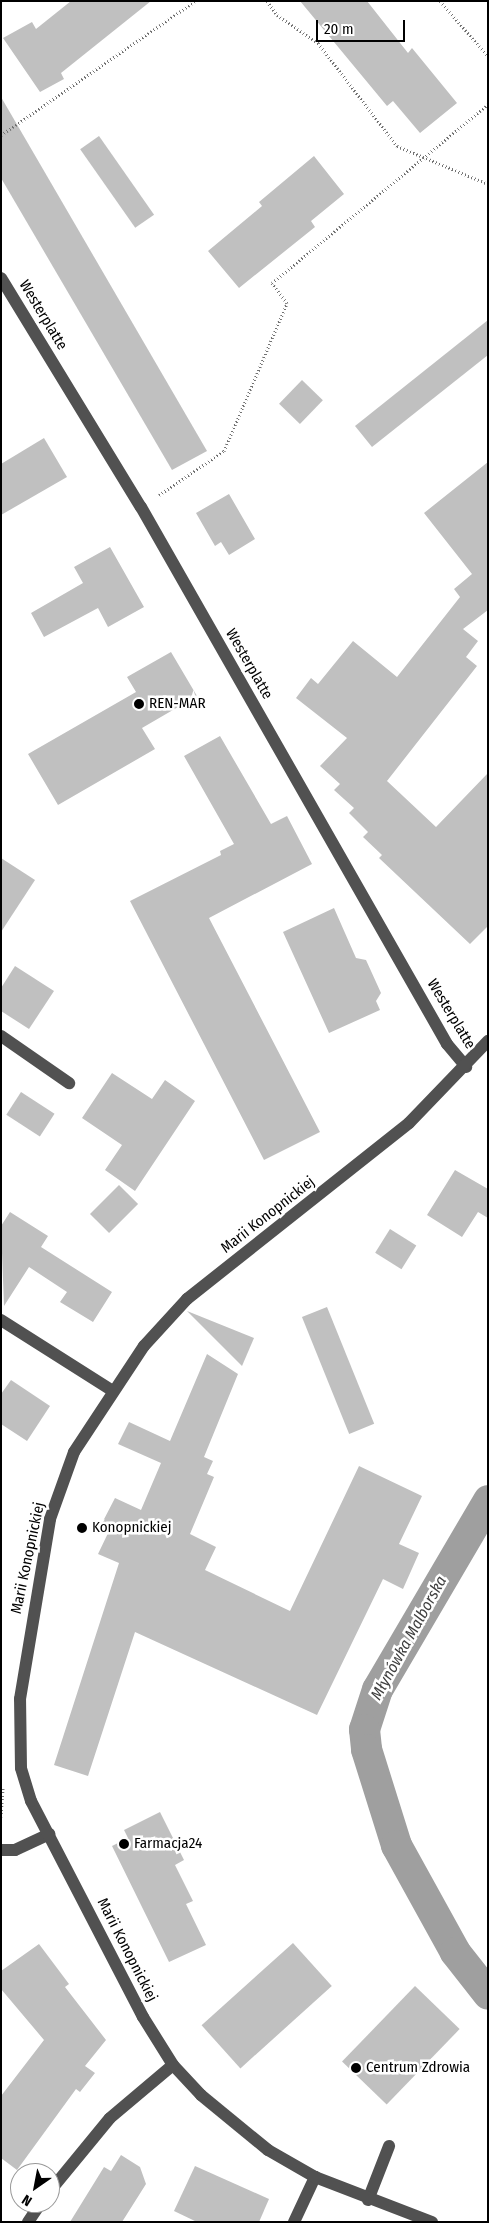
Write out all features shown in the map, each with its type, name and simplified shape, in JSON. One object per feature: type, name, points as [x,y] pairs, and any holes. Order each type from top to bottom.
[{"type":"street","name":"Westerplatte","points":[[1,278],[141,507],[447,1044],[466,1067]]},
{"type":"street","points":[[1,1036],[69,1083]]},
{"type":"street","name":"Marii Konopnickiej","points":[[432,2222],[368,2200],[315,2177],[268,2150],[201,2095],[173,2065],[143,2017],[31,1801],[21,1768],[24,1662],[50,1519],[74,1452],[144,1346],[187,1299],[369,1157],[466,1067],[488,1041]]},
{"type":"street","points":[[1,1320],[113,1391]]},
{"type":"street","points":[[1,1850],[15,1850],[49,1834]]},
{"type":"street","points":[[60,2179],[110,2118],[173,2065]]},
{"type":"street","points":[[368,2200],[389,2146]]},
{"type":"street","points":[[294,2222],[315,2177]]},
{"type":"path","points":[[1,135],[195,1]]},
{"type":"path","points":[[267,1],[277,15],[318,43],[397,146],[422,159],[488,184]]},
{"type":"path","points":[[440,1],[488,56]]},
{"type":"path","points":[[141,507],[224,451],[286,303],[272,283],[488,104]]},
{"type":"building","points":[[71,1],[151,1],[61,73],[64,79],[40,92],[3,38],[32,22],[36,29]]},
{"type":"building","points":[[300,1],[367,1],[408,53],[412,48],[457,103],[420,133],[393,101],[387,106]]},
{"type":"building","points":[[1,97],[207,451],[172,470],[1,178]]},
{"type":"building","points":[[99,136],[154,215],[135,228],[80,149]]},
{"type":"building","points":[[314,156],[344,194],[311,221],[315,227],[239,288],[208,251],[262,206],[259,202]]},
{"type":"building","points":[[488,320],[488,355],[372,447],[355,426]]},
{"type":"building","points":[[302,380],[323,400],[300,424],[279,404]]},
{"type":"building","points":[[44,438],[67,477],[1,515],[1,464]]},
{"type":"building","points":[[488,462],[488,610],[463,629],[478,641],[466,657],[477,666],[387,781],[436,827],[488,773],[488,926],[470,944],[379,858],[382,855],[363,837],[368,832],[349,813],[354,808],[334,790],[340,784],[320,766],[347,738],[296,698],[311,678],[318,684],[353,641],[397,677],[460,597],[454,589],[472,574],[424,513]]},
{"type":"building","points":[[229,494],[255,539],[229,555],[221,542],[215,546],[196,513]]},
{"type":"building","points":[[110,547],[144,607],[108,627],[98,608],[44,637],[31,613],[83,583],[74,567]]},
{"type":"building","points":[[171,652],[197,696],[142,728],[155,749],[58,805],[28,754],[136,692],[127,677]]},
{"type":"building","points":[[220,736],[271,824],[287,816],[312,864],[209,918],[320,1132],[264,1160],[130,901],[221,855],[220,851],[234,844],[184,756]]},
{"type":"building","points":[[1,858],[35,880],[1,932]]},
{"type":"building","points":[[334,908],[356,958],[366,960],[381,993],[376,1001],[380,1010],[329,1033],[283,932]]},
{"type":"building","points":[[15,966],[54,991],[29,1029],[1,1011],[1,988]]},
{"type":"building","points":[[112,1073],[152,1099],[165,1080],[195,1101],[135,1191],[105,1170],[122,1145],[82,1118]]},
{"type":"building","points":[[21,1092],[55,1114],[40,1136],[6,1115]]},
{"type":"building","points":[[455,1170],[488,1189],[488,1218],[478,1212],[462,1237],[427,1215]]},
{"type":"building","points":[[119,1185],[138,1204],[109,1233],[90,1214]]},
{"type":"building","points":[[10,1212],[48,1236],[41,1247],[112,1292],[93,1322],[60,1302],[67,1292],[29,1267],[4,1306],[1,1226]]},
{"type":"building","points":[[390,1229],[416,1245],[401,1269],[375,1253]]},
{"type":"building","points":[[327,1307],[374,1424],[349,1434],[302,1317]]},
{"type":"building","points":[[187,1311],[254,1338],[242,1366]]},
{"type":"building","points":[[207,1354],[238,1374],[204,1457],[213,1461],[207,1474],[214,1477],[190,1534],[216,1547],[205,1570],[290,1611],[359,1466],[422,1496],[399,1544],[419,1553],[403,1589],[383,1579],[317,1715],[135,1632],[88,1776],[54,1765],[119,1563],[98,1554],[110,1529],[101,1525],[115,1498],[141,1510],[161,1463],[118,1444],[129,1422],[170,1441]]},
{"type":"building","points":[[11,1380],[50,1406],[27,1441],[1,1424],[1,1394]]},
{"type":"building","points":[[160,1812],[184,1860],[175,1865],[193,1901],[186,1904],[206,1945],[169,1962],[112,1846],[128,1838],[124,1830]]},
{"type":"building","points":[[293,1943],[332,1986],[240,2068],[202,2025]]},
{"type":"building","points":[[39,1944],[69,1984],[65,1987],[106,2040],[85,2066],[95,2073],[80,2092],[76,2089],[22,2163],[10,2163],[10,2165],[1,2158],[1,2096],[44,2040],[1,1989],[1,1971]]},
{"type":"building","points":[[415,1986],[460,2029],[387,2105],[342,2062]]},
{"type":"building","points":[[121,2155],[140,2167],[146,2184],[122,2222],[70,2222],[104,2167],[111,2171]]},
{"type":"building","points":[[195,2166],[269,2199],[259,2222],[197,2222],[174,2211]]},
{"type":"waterway","name":"Młynówka Malborska","points":[[488,1500],[377,1689],[364,1729],[366,1749],[396,1845],[455,1952],[488,1994]]},
{"type":"place","name":"REN-MAR","points":[[139,704]]},
{"type":"place","name":"Konopnickiej","points":[[82,1528]]},
{"type":"place","name":"Farmacja24","points":[[124,1844]]},
{"type":"place","name":"Centrum Zdrowia","points":[[356,2068]]}]
